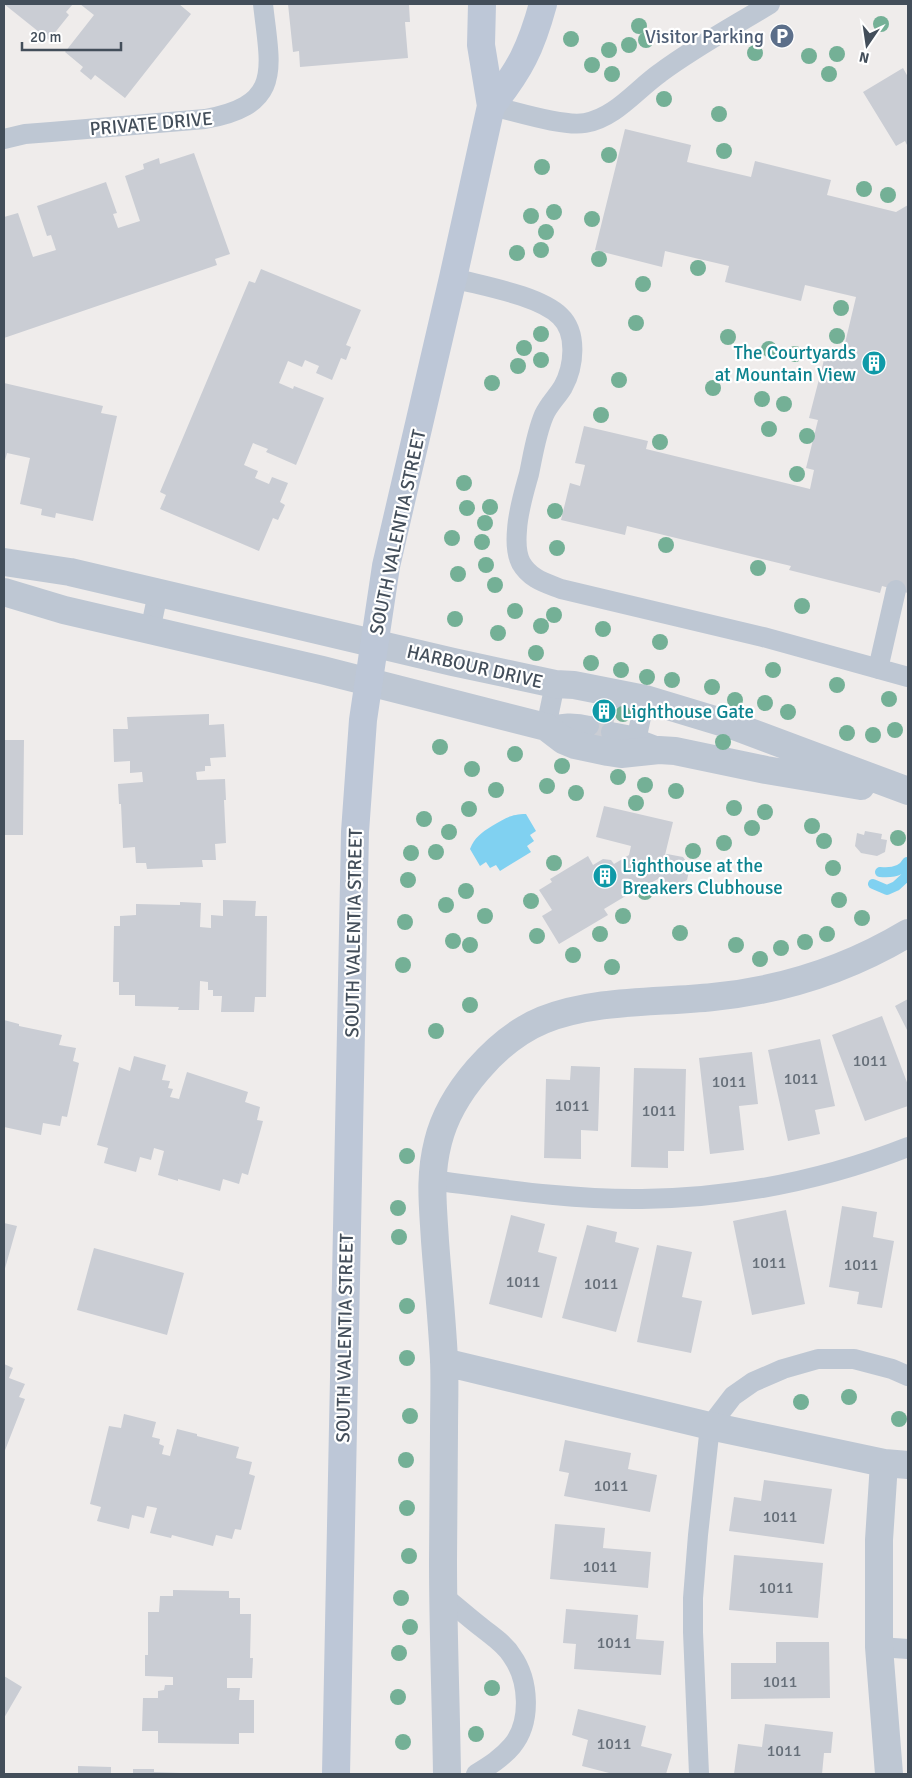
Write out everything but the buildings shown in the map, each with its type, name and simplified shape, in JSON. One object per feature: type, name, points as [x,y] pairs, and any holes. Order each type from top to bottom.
[{"type":"street","name":"SOUTH VALENTIA STREET","points":[[336,1774],[355,832],[360,757],[368,682],[391,539],[453,278],[491,106],[481,45],[482,4]]},
{"type":"street","name":"SOUTH VALENTIA STREET","points":[[491,106],[519,68],[532,40],[543,4]]},
{"type":"street","name":"HARBOUR DRIVE","points":[[4,562],[70,572],[453,662],[555,684],[574,685],[645,699],[731,725],[908,791]]},
{"type":"street","points":[[4,592],[47,606],[368,682],[546,727],[557,737],[575,745],[621,754],[635,746],[908,794]]},
{"type":"street","points":[[447,1774],[443,1596],[444,1362],[431,1180],[442,1127],[455,1102],[476,1072],[490,1057],[526,1028],[563,1013],[621,1004],[714,997],[777,987],[838,969],[908,933]]},
{"type":"street","points":[[444,1362],[710,1426],[896,1464],[879,1540],[879,1647],[889,1774]]},
{"type":"lane","name":"PRIVATE DRIVE","points":[[4,139],[42,133],[205,119],[222,116],[241,109],[253,102],[268,75],[270,63],[263,4]]},
{"type":"lane","points":[[491,106],[567,123],[586,123],[597,119],[616,109],[660,72],[770,4]]},
{"type":"lane","points":[[453,278],[496,289],[541,304],[560,316],[568,328],[572,353],[569,372],[562,390],[550,404],[541,422],[518,521],[517,549],[522,564],[528,573],[543,582],[562,589],[763,637],[908,677]]},
{"type":"lane","points":[[878,669],[896,590]]},
{"type":"lane","points":[[150,631],[158,593]]},
{"type":"lane","points":[[555,684],[546,727],[573,723],[590,726]]},
{"type":"lane","points":[[611,732],[635,746],[645,699]]},
{"type":"lane","points":[[431,1180],[564,1196],[641,1199],[683,1198],[728,1193],[809,1178],[908,1147]]},
{"type":"lane","points":[[699,1774],[693,1598],[710,1426],[733,1396],[753,1382],[783,1369],[818,1359],[854,1359],[892,1369],[908,1376]]},
{"type":"lane","points":[[443,1596],[497,1639],[512,1654],[521,1671],[525,1690],[526,1709],[514,1744],[500,1758],[476,1774]]},
{"type":"lane","points":[[879,1647],[908,1649]]},
{"type":"water","points":[[526,814],[536,831],[530,835],[534,841],[527,846],[531,852],[500,871],[496,865],[490,868],[486,862],[480,866],[470,849],[476,838],[504,819]]},
{"type":"waterway","points":[[880,872],[899,870],[907,862]]},
{"type":"waterway","points":[[873,884],[887,890],[896,886],[908,875]]},
{"type":"place","name":"Visitor Parking","points":[[782,36]]},
{"type":"place","name":"The Courtyards at Mountain View","points":[[874,363]]},
{"type":"place","name":"Lighthouse Gate","points":[[604,711]]},
{"type":"place","name":"Lighthouse at the Breakers Clubhouse","points":[[605,876]]}]
